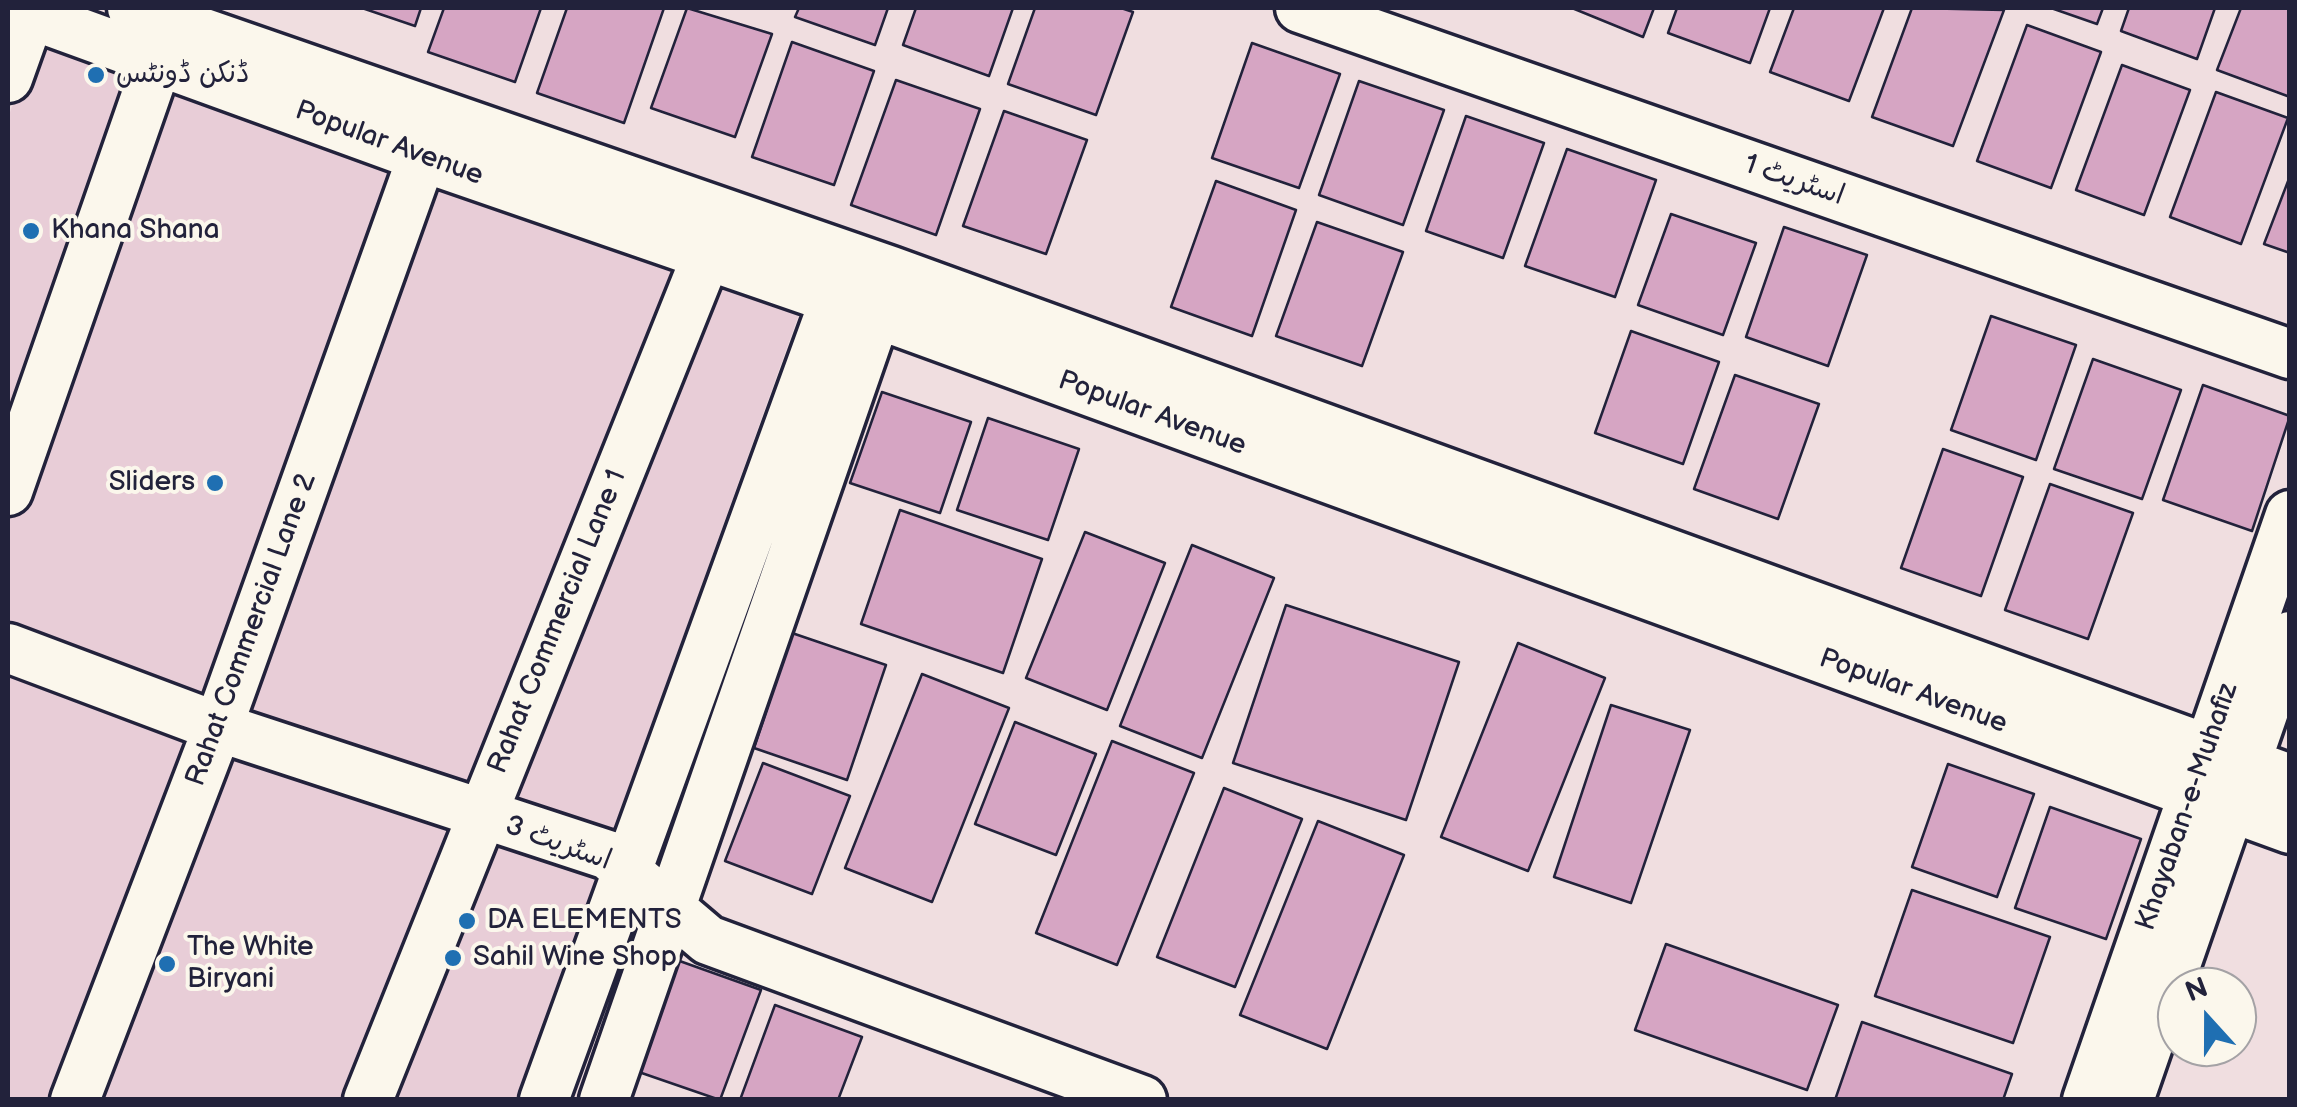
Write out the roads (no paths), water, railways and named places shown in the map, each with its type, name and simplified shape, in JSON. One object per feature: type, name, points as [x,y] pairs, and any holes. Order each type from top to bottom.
[{"type":"street","name":"Popular Avenue","points":[[132,8],[2290,829]]},
{"type":"street","name":"اسٹریٹ 1","points":[[1300,8],[2290,354]]},
{"type":"street","name":"Popular Avenue","points":[[25,10],[706,257],[863,286],[2290,778]]},
{"type":"street","points":[[8,78],[25,10]]},
{"type":"street","points":[[8,491],[158,60]]},
{"type":"street","name":"Rahat Commercial Lane 2","points":[[75,1100],[218,726],[422,157]]},
{"type":"street","name":"Rahat Commercial Lane 1","points":[[368,1100],[706,257]]},
{"type":"street","points":[[544,1100],[626,870],[863,286]]},
{"type":"street","points":[[604,1100],[671,913],[863,286]]},
{"type":"street","name":"Khayaban-e-Muhafiz","points":[[2129,1100],[2290,515]]},
{"type":"street","name":"Khayaban-e-Muhafiz","points":[[2226,755],[2290,636]]},
{"type":"street","name":"اسٹریٹ 3","points":[[8,648],[218,726],[608,856],[671,913],[708,940],[1142,1100]]},
{"type":"street","name":"Khayaban-e-Muhafiz","points":[[2086,1100],[2212,801]]},
{"type":"place","name":"ڈنکن ڈونٹس","points":[[96,75]]},
{"type":"place","name":"Khana Shana","points":[[31,231]]},
{"type":"place","name":"Sliders","points":[[215,483]]},
{"type":"place","name":"DA ELEMENTS","points":[[467,921]]},
{"type":"place","name":"Sahil Wine Shop","points":[[453,958]]},
{"type":"place","name":"The White Biryani","points":[[167,964]]}]
